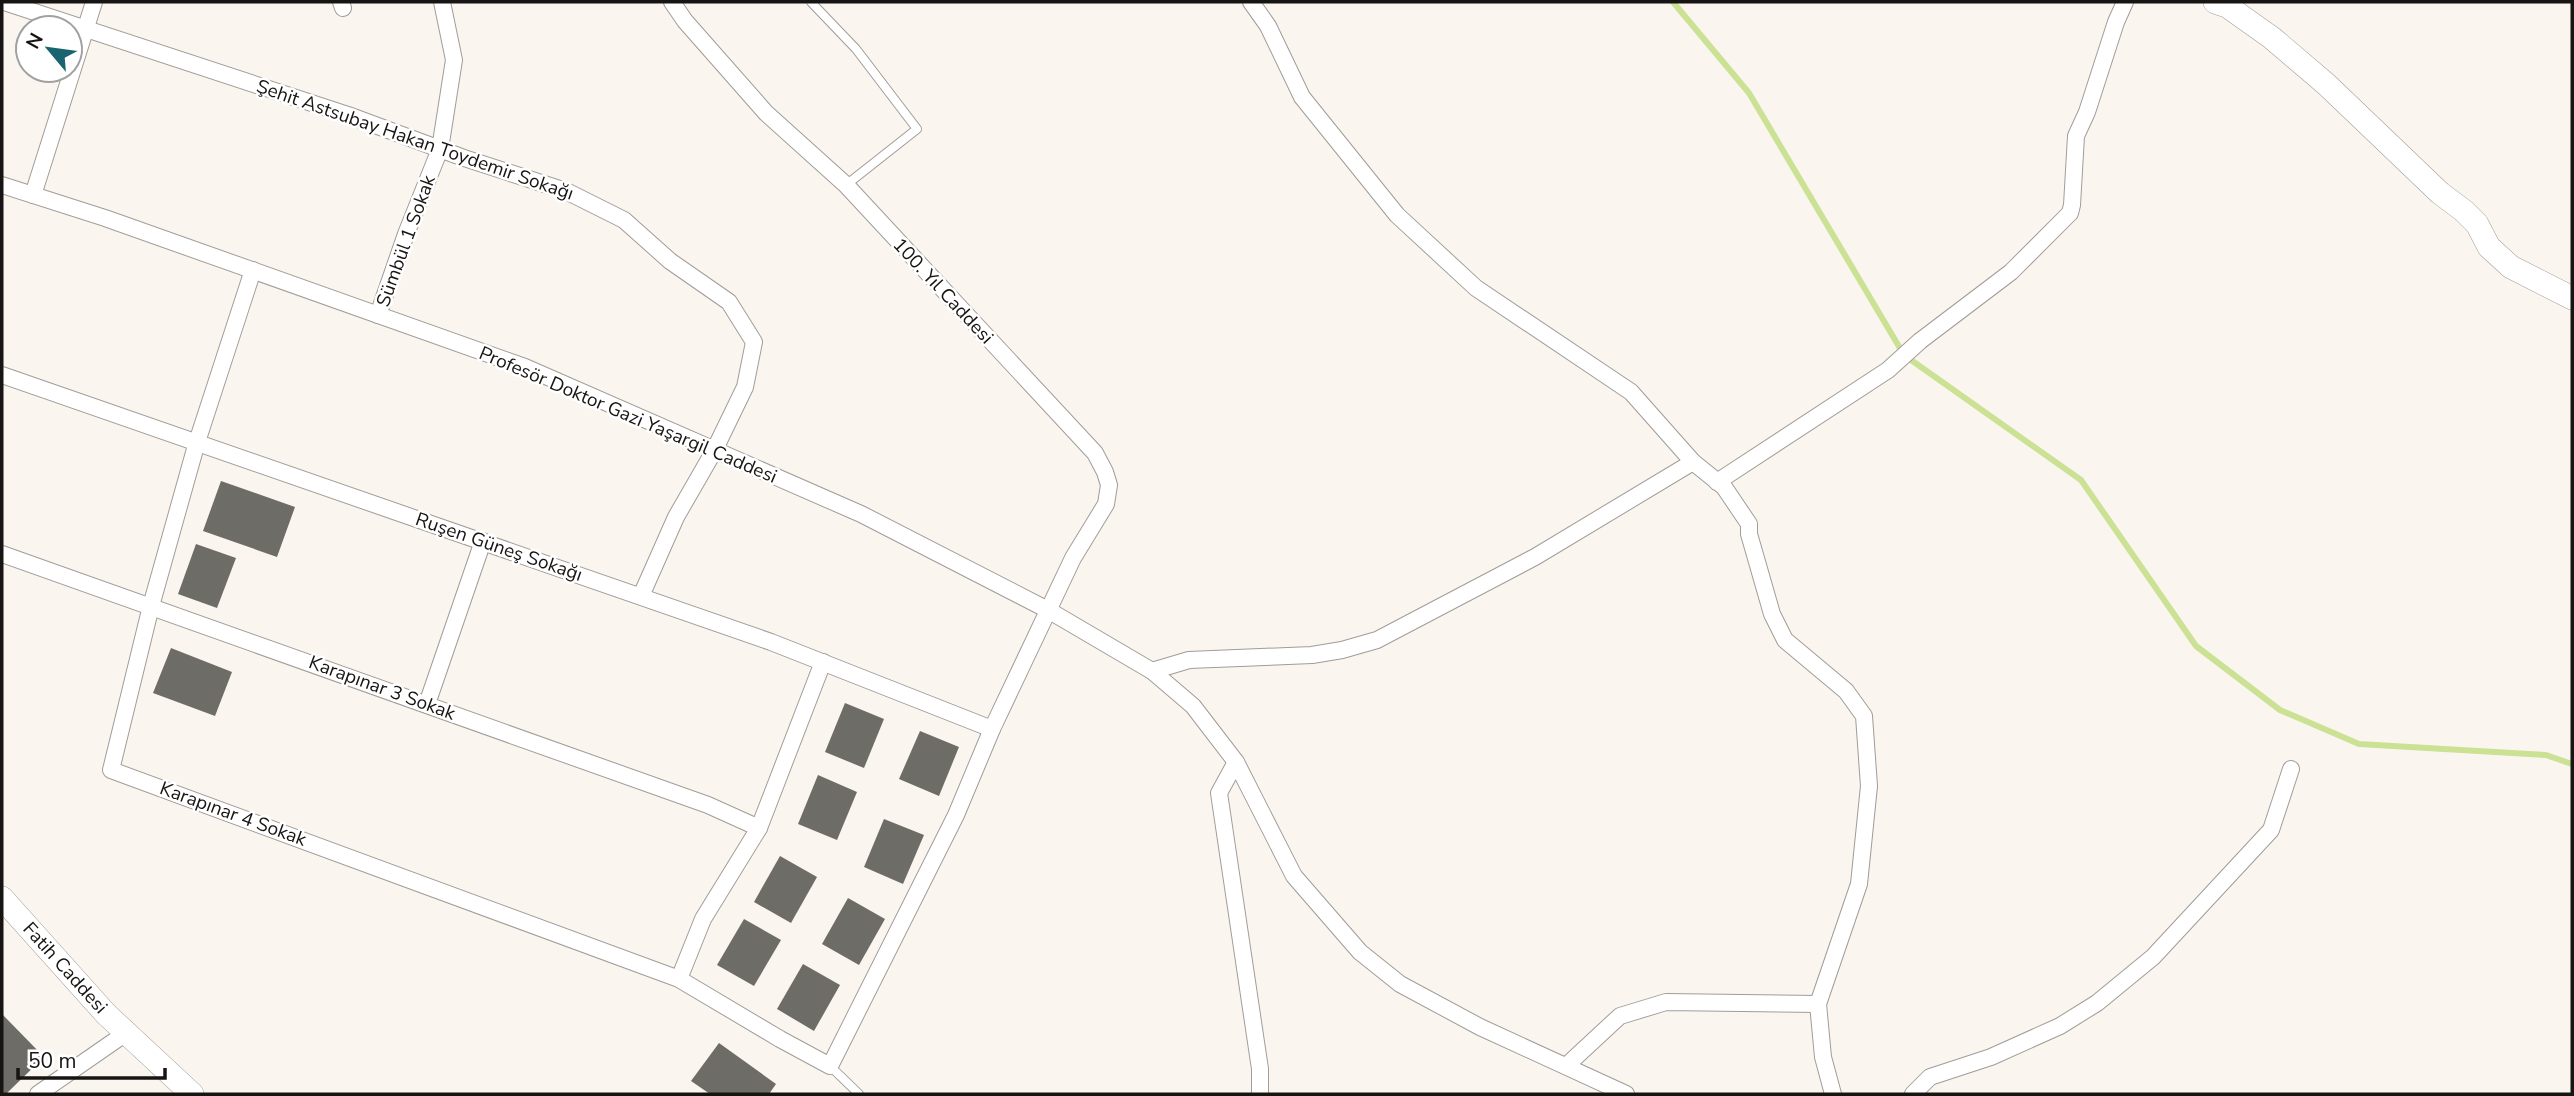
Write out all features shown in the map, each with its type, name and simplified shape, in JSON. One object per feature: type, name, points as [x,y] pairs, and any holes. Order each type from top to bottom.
[{"type":"street","name":"Şehit Astsubay Hakan Toydemir Sokağı","points":[[4,2],[348,115],[566,191],[624,220],[670,261],[729,302],[754,342],[745,387],[714,451],[676,517],[641,596]]},
{"type":"street","points":[[33,195],[94,2]]},
{"type":"street","name":"Sümbül 1 Sokak","points":[[378,315],[406,234],[440,149],[454,60],[443,2]]},
{"type":"street","name":"100. Yıl Caddesi","points":[[672,2],[685,21],[766,113],[846,186],[1095,453],[1109,485],[1106,504],[1073,558],[992,729],[956,815],[830,1066]]},
{"type":"street","points":[[1251,2],[1268,26],[1302,97],[1396,215],[1476,288],[1630,392],[1693,462],[1724,487],[1749,524],[1749,534],[1772,614],[1785,640],[1846,691],[1864,716],[1869,786],[1858,884],[1818,1004],[1824,1057],[1833,1094]]},
{"type":"street","points":[[1717,482],[1888,370],[1920,341],[2011,272],[2070,213],[2076,136],[2125,2]]},
{"type":"street","points":[[2215,2],[2227,6],[2272,38],[2326,84],[2441,193],[2464,211],[2477,224],[2489,247],[2511,267],[2572,298]]},
{"type":"street","name":"Profesör Doktor Gazi Yaşargil Caddesi","points":[[2,185],[105,218],[525,367],[861,514],[1048,610],[1152,671],[1193,706],[1236,762],[1294,876],[1360,952],[1401,984],[1480,1027],[1626,1094]]},
{"type":"street","name":"Karapınar 4 Sokak","points":[[253,270],[197,442],[151,606],[111,770],[679,979],[780,1040],[830,1066]]},
{"type":"street","name":"Ruşen Güneş Sokağı","points":[[2,375],[641,596],[823,662],[992,729]]},
{"type":"street","points":[[1152,671],[1189,660],[1312,655],[1377,640],[1535,556],[1693,462]]},
{"type":"street","points":[[427,704],[483,541]]},
{"type":"street","name":"Karapınar 3 Sokak","points":[[2,554],[708,805],[759,828]]},
{"type":"street","points":[[679,979],[703,919],[759,828],[823,662]]},
{"type":"street","points":[[1236,762],[1219,793],[1260,1069],[1260,1094]]},
{"type":"street","points":[[1913,1094],[1930,1077],[1991,1057],[2060,1026],[2098,1003],[2153,957],[2271,830],[2291,769]]},
{"type":"street","name":"Fatih Caddesi","points":[[2,898],[106,1014],[192,1094]]},
{"type":"street","points":[[1566,1066],[1620,1016],[1665,1002],[1818,1004]]},
{"type":"street","points":[[38,1094],[126,1033]]},
{"type":"lane","points":[[811,2],[856,49],[917,129],[846,186]]},
{"type":"lane","points":[[830,1066],[859,1094]]},
{"type":"building","points":[[221,481],[295,507],[277,557],[203,531]]},
{"type":"building","points":[[196,544],[236,558],[217,608],[178,594]]},
{"type":"building","points":[[171,648],[232,672],[215,716],[153,693]]},
{"type":"building","points":[[845,703],[884,719],[864,768],[825,752]]},
{"type":"building","points":[[920,731],[959,747],[939,796],[899,779]]},
{"type":"building","points":[[818,775],[857,792],[837,840],[798,824]]},
{"type":"building","points":[[884,819],[924,835],[903,884],[864,867]]},
{"type":"building","points":[[780,856],[817,877],[791,923],[754,902]]},
{"type":"building","points":[[848,898],[885,919],[859,965],[822,944]]},
{"type":"building","points":[[744,919],[781,940],[754,986],[717,965]]},
{"type":"building","points":[[803,964],[840,985],[814,1031],[777,1009]]},
{"type":"building","points":[[2,1014],[44,1057],[6,1094],[2,1094]]},
{"type":"building","points":[[719,1043],[776,1084],[769,1094],[710,1094],[691,1081]]},
{"type":"waterway","points":[[1673,2],[1749,93],[1904,355],[2081,480],[2196,646],[2280,710],[2359,744],[2546,755],[2572,764]]}]
